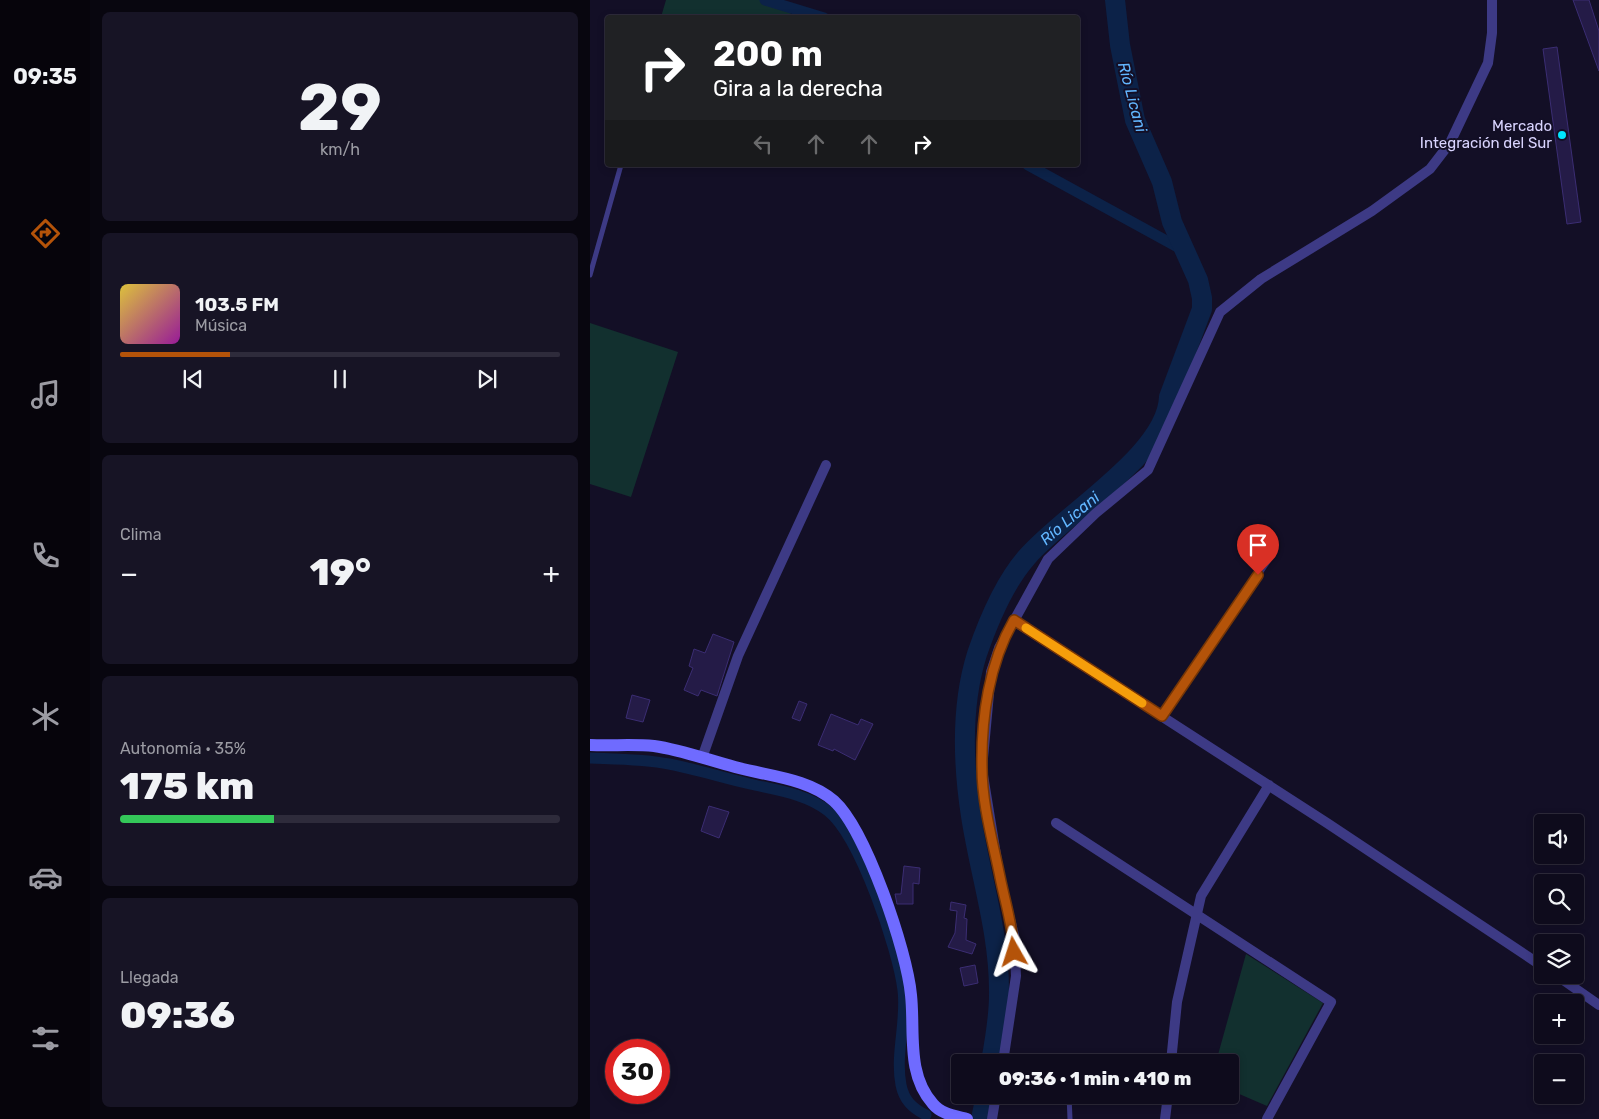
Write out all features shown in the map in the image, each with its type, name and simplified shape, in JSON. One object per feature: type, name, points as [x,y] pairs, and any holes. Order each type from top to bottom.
[{"type":"street","points":[[1004,1054],[1016,976],[1014,935],[1000,879],[982,768],[991,672],[999,648],[1048,559],[1096,513],[1148,470],[1220,312],[1261,278],[1372,211],[1430,169],[1450,143],[1488,63],[1492,33],[1492,0]]},
{"type":"street","points":[[702,758],[738,656],[826,465]]},
{"type":"street","points":[[1014,620],[1534,961]]},
{"type":"street","points":[[590,745],[654,746],[799,782],[818,790],[833,801],[856,830],[872,865],[908,974],[912,996],[913,1060],[928,1096],[942,1116],[967,1119]]},
{"type":"street","points":[[1172,1054],[1177,1002],[1201,896],[1269,786]]},
{"type":"street","points":[[1056,823],[1331,1002],[1267,1119]]},
{"type":"street","points":[[1569,984],[1599,1005]]},
{"type":"street","points":[[992,1119],[994,1104]]},
{"type":"street","points":[[1165,1119],[1167,1104]]},
{"type":"lane","points":[[590,275],[620,167]]},
{"type":"lane","points":[[1162,716],[1269,560]]},
{"type":"lane","points":[[1069,1104],[1070,1119]]},
{"type":"green space","points":[[666,0],[765,0],[792,8],[790,15],[662,15]]},
{"type":"green space","points":[[590,323],[678,352],[631,497],[590,484]]},
{"type":"green space","points":[[1246,954],[1323,1003],[1267,1106],[1239,1094],[1239,1054],[1218,1054]]},
{"type":"building","points":[[1573,0],[1589,0],[1599,31],[1599,71]]},
{"type":"building","name":"Mercado Integración del Sur","points":[[1557,47],[1581,222],[1567,224],[1543,49]]},
{"type":"building","points":[[713,634],[734,642],[717,696],[701,690],[698,696],[684,690],[693,668],[689,666],[694,649],[705,653]]},
{"type":"building","points":[[632,695],[650,700],[643,722],[626,718]]},
{"type":"building","points":[[799,701],[807,704],[800,721],[792,718]]},
{"type":"building","points":[[831,714],[858,725],[861,719],[873,724],[855,760],[834,749],[833,751],[818,745]]},
{"type":"building","points":[[709,806],[729,812],[719,838],[701,831]]},
{"type":"building","points":[[904,866],[920,868],[919,884],[913,883],[913,904],[897,904],[895,894],[901,894]]},
{"type":"building","points":[[951,902],[966,905],[964,918],[967,919],[966,940],[976,944],[972,954],[948,947],[955,933],[957,911],[950,910]]},
{"type":"building","points":[[975,965],[978,983],[964,986],[960,968]]},
{"type":"waterway","points":[[765,0],[814,15]]},
{"type":"waterway","name":"Río Licani","points":[[992,1054],[999,995],[996,950],[971,816],[965,755],[968,694],[977,654],[986,629],[1004,591],[1027,557],[1112,482],[1151,440],[1164,418],[1169,397],[1202,309],[1202,298],[1198,280],[1172,222],[1162,182],[1135,120],[1120,45],[1115,0]]},
{"type":"waterway","points":[[1032,167],[1183,250]]},
{"type":"waterway","points":[[590,758],[640,760],[679,766],[791,793],[811,800],[828,811],[840,824],[853,844],[876,894],[886,922],[903,990],[904,1014],[899,1061],[901,1085],[909,1103],[926,1115]]},
{"type":"waterway","name":"Río Licani","points":[[981,1119],[984,1104]]},
{"type":"slow traffic","points":[[1026,628],[1142,703]]},
{"type":"place","name":"Mercado Integración del Sur","points":[[1562,135]]},
{"type":"route","points":[[1014,952],[1014,935],[1000,879],[984,791],[982,768],[991,672],[999,648],[1014,620],[1162,716],[1258,575]]}]
